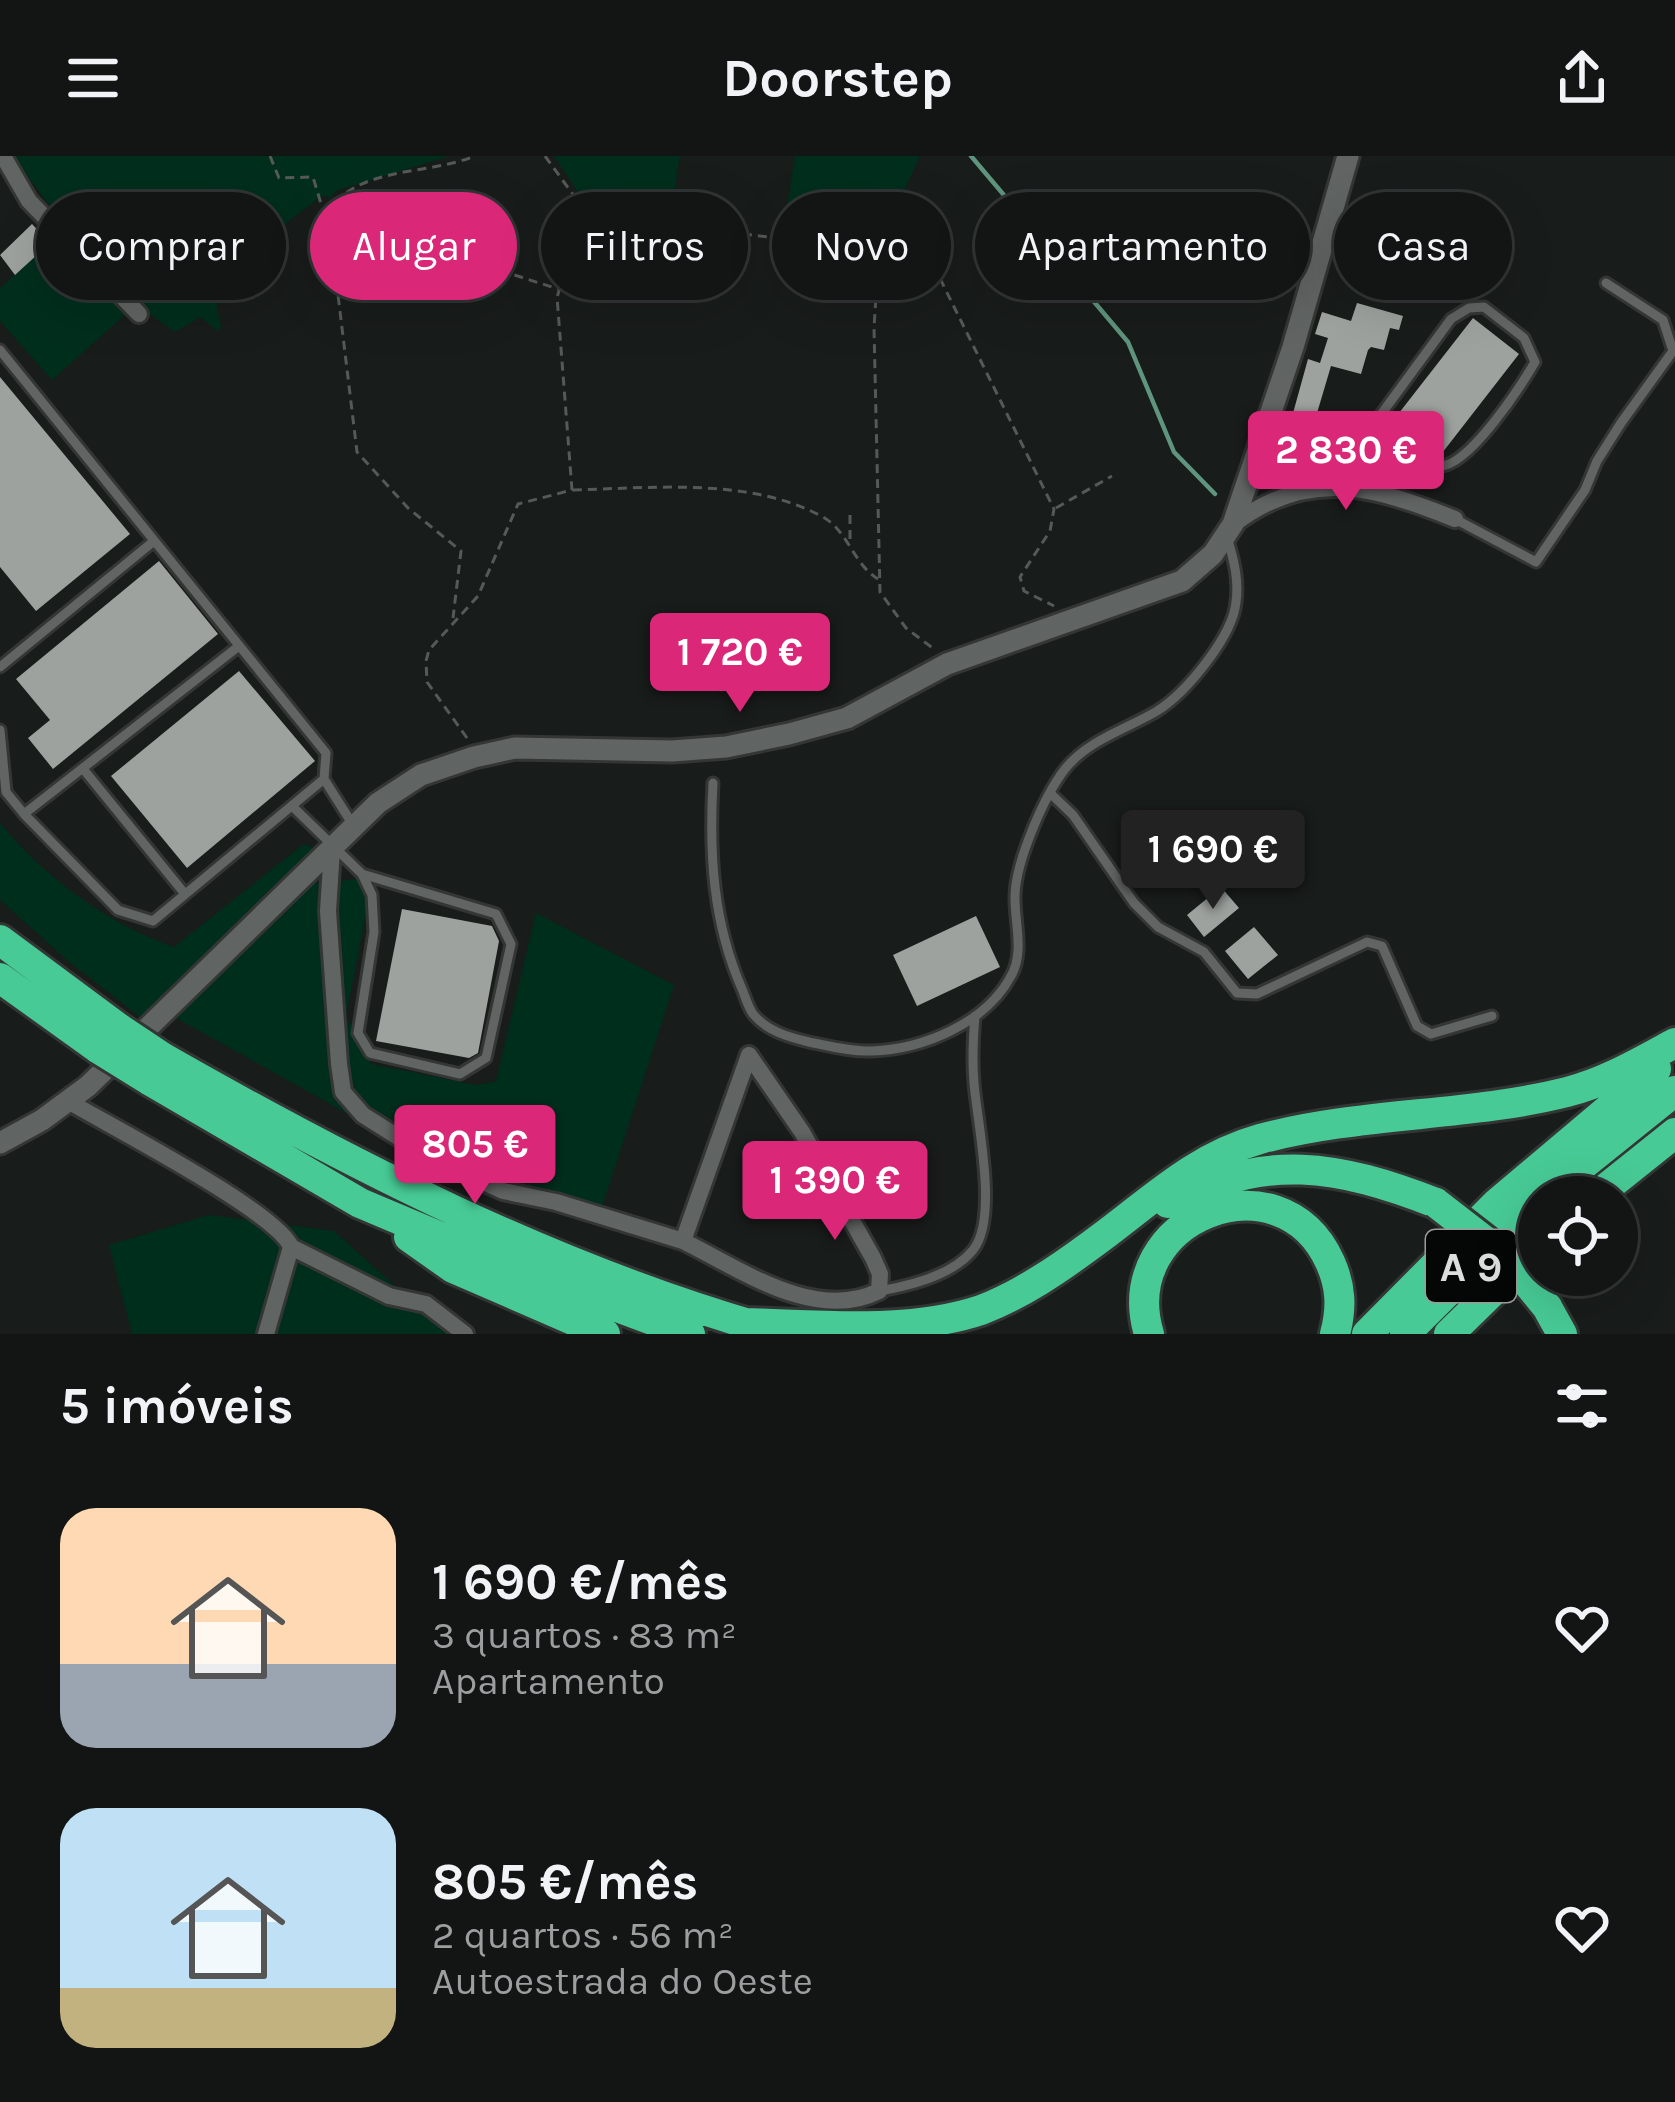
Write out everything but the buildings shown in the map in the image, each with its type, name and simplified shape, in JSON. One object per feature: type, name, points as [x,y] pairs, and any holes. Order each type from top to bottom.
[{"type":"highway","points":[[0,940],[110,1039]]},
{"type":"highway","points":[[0,978],[156,1068],[453,1268],[604,1334]]},
{"type":"highway","points":[[746,1323],[921,1324],[978,1311],[1036,1284],[1212,1156],[1262,1139],[1568,1092],[1613,1076],[1675,1043]]},
{"type":"highway","points":[[1367,1334],[1496,1204],[1675,1054]]},
{"type":"highway","points":[[156,1068],[538,1248],[782,1334]]},
{"type":"highway","name":"A 9","points":[[1570,1176],[1675,1091]]},
{"type":"highway","points":[[1621,1176],[1675,1133]]},
{"type":"highway","points":[[1094,1243],[1192,1191],[1267,1169],[1372,1178],[1436,1203],[1507,1258],[1555,1320]]},
{"type":"highway","points":[[360,1203],[528,1274],[689,1334]]},
{"type":"highway","points":[[1149,1334],[1144,1303],[1148,1277],[1162,1245],[1199,1214],[1240,1204],[1274,1209],[1319,1238],[1339,1281],[1341,1314],[1335,1334]]},
{"type":"highway","name":"A 9","points":[[1405,1334],[1518,1222]]},
{"type":"highway","name":"A 9","points":[[1449,1334],[1518,1267]]},
{"type":"street","points":[[3,156],[29,201],[139,314]]},
{"type":"street","points":[[0,1143],[68,1101],[158,1022],[378,803],[421,776],[515,748],[672,751],[726,747],[847,718],[947,664],[1183,581],[1213,554],[1230,529],[1293,347],[1348,156]]},
{"type":"street","points":[[1230,529],[1263,502],[1352,485],[1455,519]]},
{"type":"street","points":[[332,849],[328,911],[339,1064],[343,1092],[363,1115],[428,1156],[503,1191],[683,1241],[778,1288],[823,1301],[864,1298],[880,1291],[873,1258],[802,1132],[748,1055],[683,1241]]},
{"type":"street","points":[[68,1101],[287,1235],[291,1246],[266,1334]]},
{"type":"street","points":[[291,1246],[388,1296],[426,1304],[465,1334]]},
{"type":"lane","points":[[1455,519],[1536,562],[1585,490],[1597,461],[1673,351],[1663,320],[1606,284]]},
{"type":"lane","points":[[1335,488],[1374,424],[1451,319],[1469,308],[1484,307],[1524,338],[1535,362],[1514,397],[1456,462],[1437,466],[1423,460],[1374,424]]},
{"type":"lane","points":[[0,350],[326,753],[324,779],[353,827]]},
{"type":"lane","points":[[713,783],[714,888],[723,943],[753,1013],[780,1035],[872,1051],[957,1028],[975,1016],[1013,974],[1018,940],[1016,877],[1050,793],[1065,769],[1085,750],[1163,708],[1195,677],[1236,608],[1238,572],[1230,529]]},
{"type":"lane","points":[[0,667],[154,541]]},
{"type":"lane","points":[[24,814],[239,646]]},
{"type":"lane","points":[[0,730],[6,792],[118,910],[153,921],[324,779]]},
{"type":"lane","points":[[84,770],[185,894]]},
{"type":"lane","points":[[1050,793],[1073,815],[1133,902],[1158,927],[1204,952],[1237,993],[1257,994],[1367,942],[1382,946],[1417,1026],[1432,1034],[1492,1016]]},
{"type":"lane","points":[[292,806],[362,874],[496,914],[511,944],[486,1058],[460,1074],[370,1053],[358,1033],[374,932],[372,895],[362,874]]},
{"type":"lane","points":[[880,1291],[954,1266],[976,1248],[984,1222],[983,1141],[974,1087],[975,1016]]},
{"type":"path","points":[[270,156],[279,178],[313,178],[320,192]]},
{"type":"path","points":[[345,192],[370,180],[447,168],[475,156]]},
{"type":"path","points":[[545,156],[571,192]]},
{"type":"path","points":[[337,300],[357,452],[408,508],[461,551],[452,624]]},
{"type":"path","points":[[557,300],[572,490]]},
{"type":"path","points":[[876,300],[880,592],[906,628],[930,644],[947,664]]},
{"type":"path","points":[[951,300],[1054,509],[1050,531],[1020,577],[1024,591],[1084,618]]},
{"type":"path","points":[[1054,509],[1112,476]]},
{"type":"path","points":[[474,757],[464,731],[433,692],[426,673],[429,650],[478,596],[518,504],[572,490],[724,490],[768,499],[826,518],[869,574],[880,580]]},
{"type":"path","points":[[850,515],[850,546]]},
{"type":"green space","points":[[13,156],[450,156],[334,192],[310,192],[310,205],[286,224],[286,192],[39,192]]},
{"type":"green space","points":[[554,156],[680,156],[674,192],[578,192]]},
{"type":"green space","points":[[795,156],[920,156],[903,192],[789,192]]},
{"type":"green space","points":[[36,256],[36,300],[114,300],[126,314],[52,380],[0,321],[0,288]]},
{"type":"green space","points":[[136,300],[218,300],[221,327],[217,331],[201,317],[175,332]]},
{"type":"green space","points":[[0,823],[37,863],[79,897],[174,947],[304,844],[314,848],[140,1017],[0,900]]},
{"type":"green space","points":[[357,879],[368,903],[346,1016],[371,1064],[477,1085],[496,1081],[536,913],[674,985],[600,1213],[488,1192],[176,1018],[311,884]]},
{"type":"green space","points":[[209,1215],[334,1231],[448,1334],[132,1334],[109,1245]]},
{"type":"waterway","points":[[971,156],[1128,342],[1174,452],[1215,494]]}]
